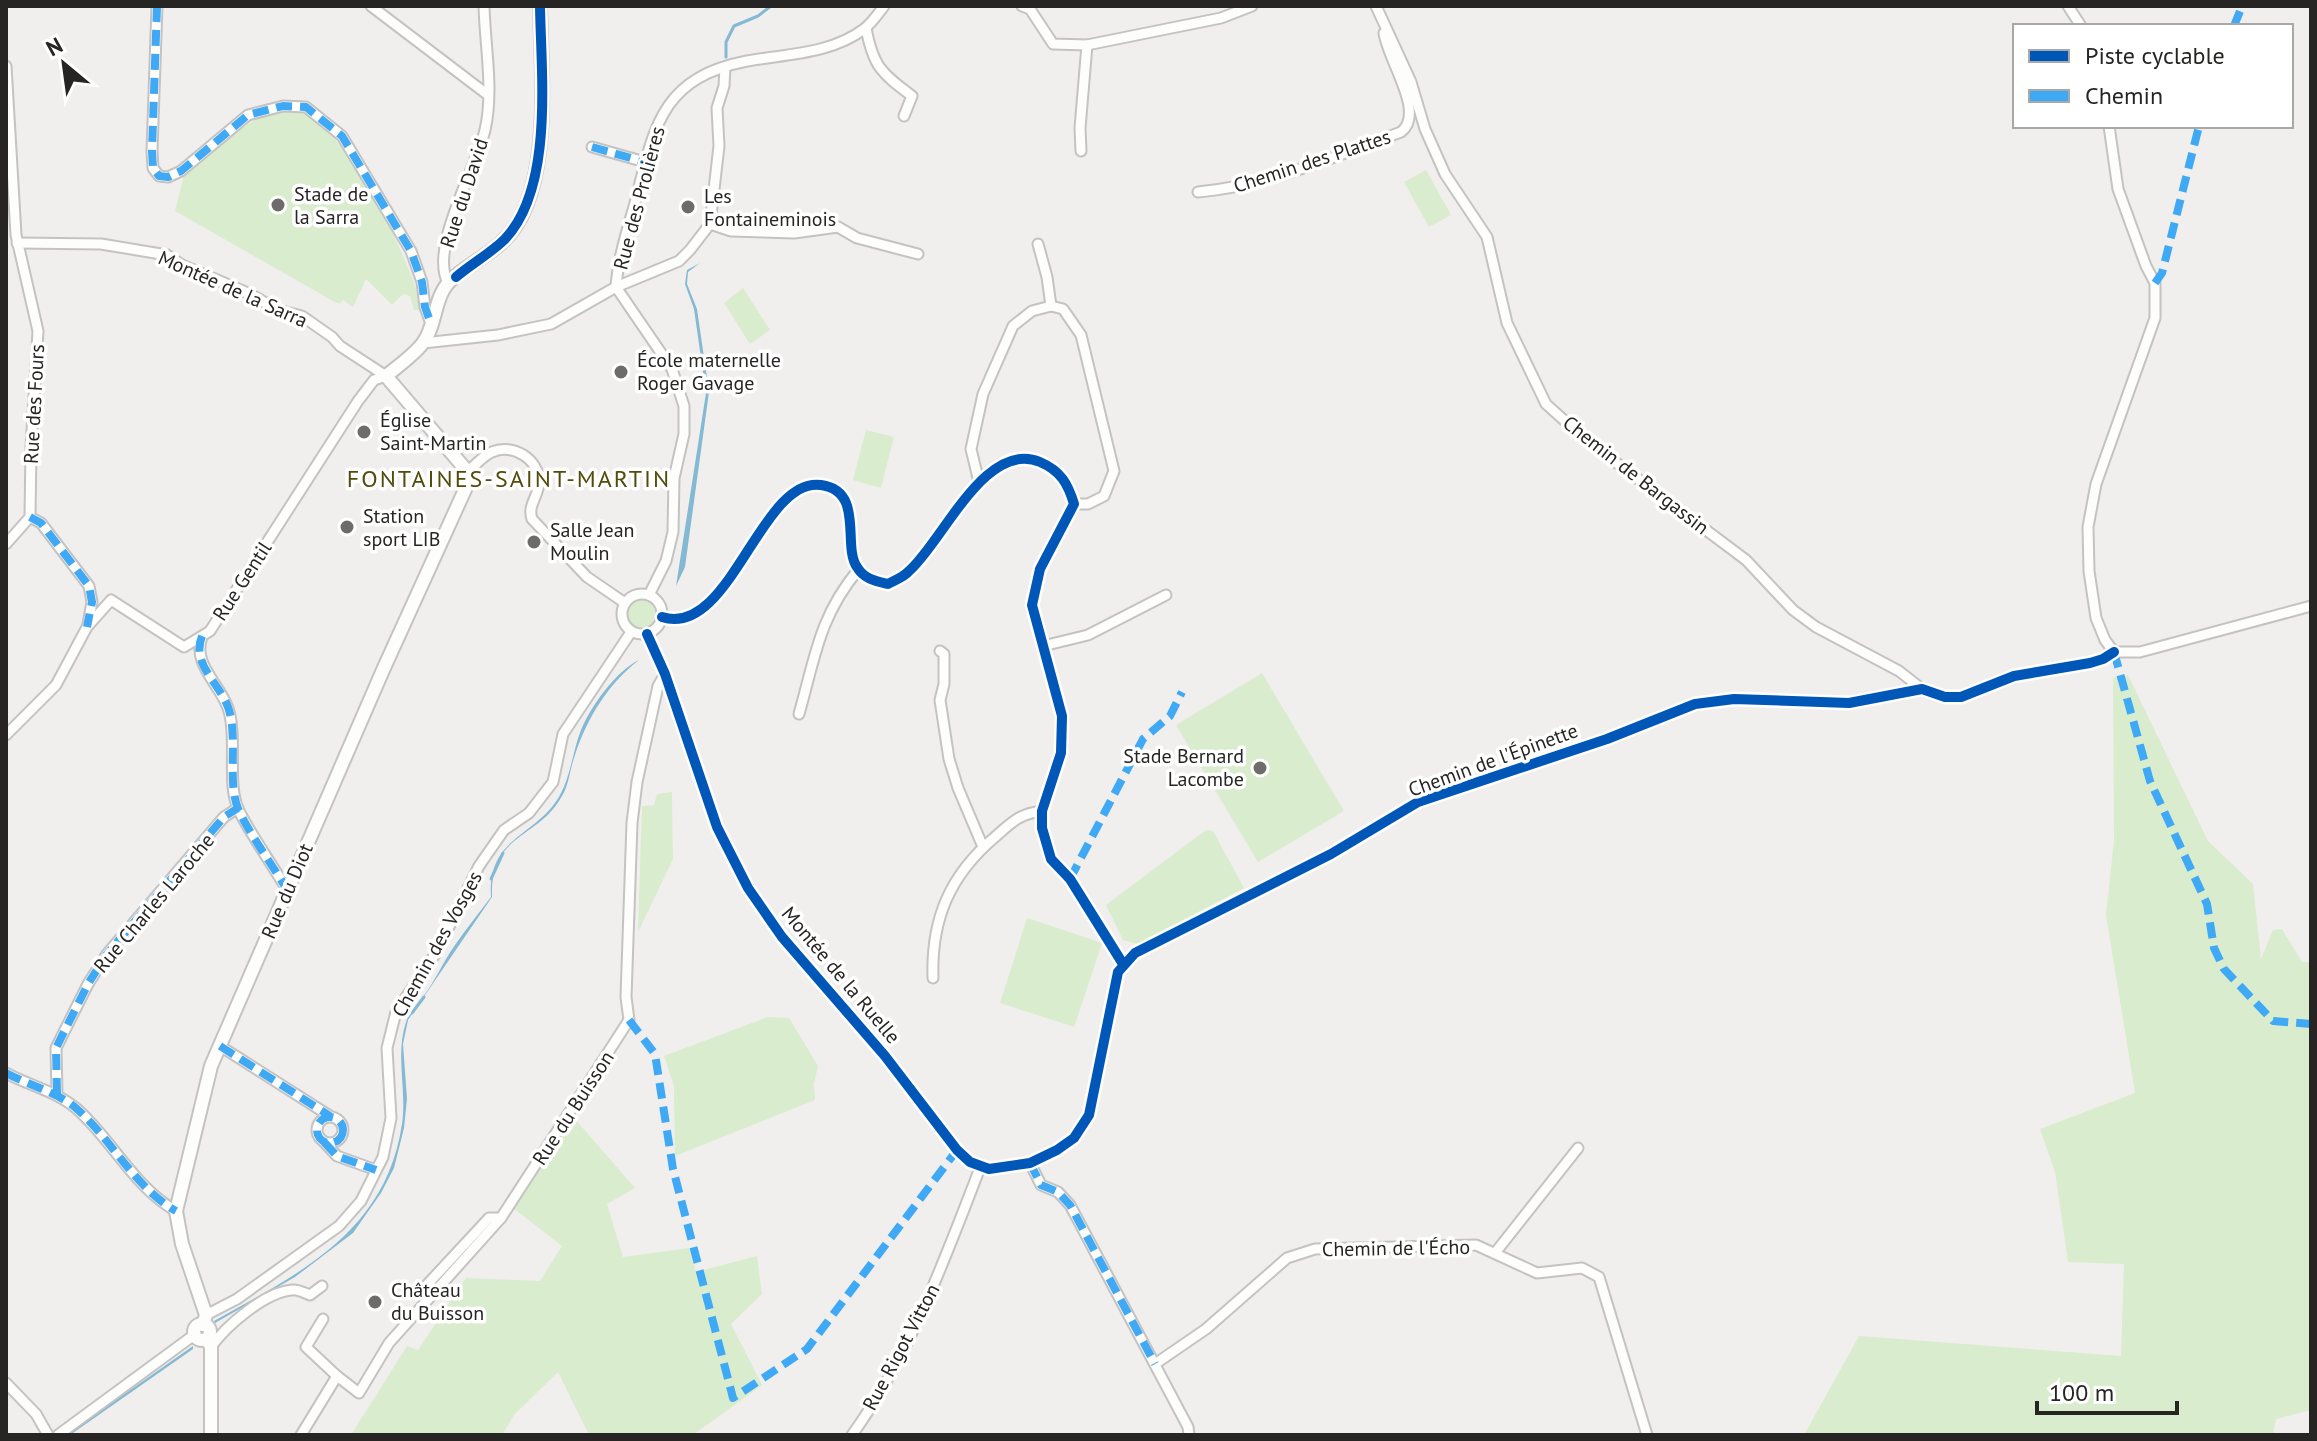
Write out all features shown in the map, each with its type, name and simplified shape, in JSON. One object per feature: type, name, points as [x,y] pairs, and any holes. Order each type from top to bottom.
[{"type":"street","points":[[157,6],[152,151],[153,168],[159,176],[168,177],[181,171],[248,115],[283,106],[306,107],[342,136],[411,251],[422,282],[431,324]]},
{"type":"street","points":[[371,6],[488,95]]},
{"type":"street","name":"Rue du David","points":[[448,283],[442,266],[449,228],[485,131],[488,95],[484,6]]},
{"type":"street","points":[[540,6],[540,137],[529,201],[517,224],[503,241],[448,283],[423,343],[386,376],[467,471],[495,450],[514,450],[529,459],[539,484],[530,506],[532,519],[587,577],[625,603]]},
{"type":"street","name":"Rue des Prolières","points":[[423,343],[498,335],[551,324],[616,287],[620,259],[645,162],[656,126],[670,103],[694,81],[725,67],[836,45],[866,28],[884,6]]},
{"type":"street","points":[[1022,6],[1030,9],[1053,44],[1087,45],[1221,18],[1252,6]]},
{"type":"street","name":"Chemin de Bargassin","points":[[1376,6],[1411,82],[1425,129],[1445,174],[1487,237],[1507,323],[1546,404],[1586,440],[1746,560],[1793,610],[1816,627],[1899,671],[1922,689]]},
{"type":"street","points":[[2068,6],[2080,24]]},
{"type":"street","name":"Chemin des Plattes","points":[[1198,192],[1232,188],[1273,176],[1401,132],[1408,126],[1410,106],[1385,42],[1382,21]]},
{"type":"street","points":[[866,28],[871,56],[890,79],[912,96],[904,116]]},
{"type":"street","points":[[1081,151],[1087,45]]},
{"type":"street","name":"Rue des Fours","points":[[6,66],[17,243],[38,331],[30,517]]},
{"type":"street","points":[[649,595],[666,561],[673,532],[674,478],[684,434],[684,406],[672,369],[616,287],[679,261],[710,224],[719,146],[717,108],[724,86],[725,67]]},
{"type":"street","points":[[2109,128],[2118,189],[2155,283],[2155,318],[2096,484],[2088,527],[2089,571],[2096,618],[2114,652]]},
{"type":"street","points":[[592,147],[645,162]]},
{"type":"street","points":[[710,224],[731,231],[794,233],[838,227],[857,238],[918,254]]},
{"type":"street","name":"Montée de la Sarra","points":[[17,243],[101,244],[167,255],[278,310],[302,316],[386,376]]},
{"type":"street","points":[[1038,244],[1051,306]]},
{"type":"street","points":[[979,482],[971,449],[983,394],[1013,326],[1032,311],[1051,306],[1063,309],[1081,335],[1114,471],[1104,496],[1088,504],[1074,504]]},
{"type":"street","name":"Rue Gentil","points":[[6,735],[56,685],[87,627],[111,600],[184,647],[210,631],[358,401],[374,380],[386,376]]},
{"type":"street","points":[[662,617],[671,620],[692,616],[725,586],[773,510],[794,492],[819,484],[836,490],[848,507],[853,560],[858,570],[869,580],[888,584],[909,572],[979,482],[1008,462],[1032,458],[1051,467],[1067,482],[1074,504],[1040,569],[1032,605],[1062,716],[1063,734],[1061,753],[1042,811],[1042,828],[1051,859],[1070,879],[1123,964],[1118,972],[1089,1115],[1074,1138],[1030,1163],[980,1168]]},
{"type":"street","name":"Rue du Diot","points":[[211,1435],[204,1332],[176,1211],[207,1081],[383,670],[465,494],[467,471]]},
{"type":"street","points":[[6,544],[30,517],[41,523],[89,586],[92,602],[87,627]]},
{"type":"street","points":[[799,714],[828,613],[841,590],[858,570]]},
{"type":"street","points":[[635,595],[649,595],[659,603],[662,617],[659,626],[647,634],[631,632],[621,615],[625,603],[635,595]]},
{"type":"street","points":[[1043,646],[1088,635],[1166,595]]},
{"type":"street","name":"Chemin de l'Épinette","points":[[1123,964],[1135,953],[1331,854],[1418,802],[1607,739],[1695,704],[1734,699],[1849,703],[1922,689],[1945,697],[1961,697],[2014,676],[2090,663],[2114,652],[2140,652],[2311,606]]},
{"type":"street","name":"Chemin des Vosges","points":[[204,1332],[237,1299],[339,1226],[361,1201],[383,1157],[391,1118],[387,1048],[396,1012],[436,953],[479,866],[504,830],[529,813],[553,782],[563,734],[631,632]]},
{"type":"street","name":"Montée de la Ruelle","points":[[647,634],[665,674],[717,827],[748,888],[782,937],[885,1056],[957,1150],[980,1168]]},
{"type":"street","points":[[202,636],[199,658],[229,710],[238,808],[287,890]]},
{"type":"street","points":[[940,651],[944,654],[944,684],[940,700],[949,759],[983,847]]},
{"type":"street","name":"Rue du Buisson","points":[[337,1376],[359,1393],[389,1343],[501,1218],[629,1020],[626,997],[632,823],[637,782],[658,686],[665,674]]},
{"type":"street","name":"Rue Charles Laroche","points":[[57,1094],[56,1048],[66,1024],[107,954],[224,817],[238,808]]},
{"type":"street","points":[[933,978],[935,930],[958,874],[983,847],[1024,813],[1042,811]]},
{"type":"street","points":[[220,1046],[341,1123],[342,1135],[335,1142],[324,1142]]},
{"type":"street","points":[[6,1073],[57,1094],[78,1110],[138,1178],[176,1211]]},
{"type":"street","points":[[330,1116],[317,1124],[317,1135],[337,1156],[376,1170]]},
{"type":"street","points":[[1495,1253],[1578,1148]]},
{"type":"street","points":[[1030,1163],[1041,1185],[1058,1192],[1070,1205],[1188,1427],[1189,1435]]},
{"type":"street","name":"Rue Rigot Vitton","points":[[852,1435],[872,1407],[924,1311],[980,1168]]},
{"type":"street","points":[[407,1292],[424,1288],[489,1218],[501,1218]]},
{"type":"street","name":"Chemin de l'Écho","points":[[1155,1364],[1206,1329],[1287,1258],[1315,1249],[1476,1245],[1537,1273],[1582,1268],[1599,1277],[1647,1435]]},
{"type":"street","points":[[58,1435],[204,1332],[225,1328],[280,1293],[295,1289],[310,1295],[322,1286]]},
{"type":"street","points":[[301,1435],[337,1376],[306,1347],[323,1319]]},
{"type":"street","points":[[6,1383],[36,1414],[48,1435]]},
{"type":"green space","name":"Stade de la Sarra","points":[[291,111],[310,115],[324,126],[359,173],[400,249],[423,310],[414,310],[410,296],[403,294],[392,305],[366,279],[353,307],[343,300],[340,304],[175,211],[184,175],[216,145],[261,116]]},
{"type":"green space","points":[[1426,170],[1451,215],[1429,227],[1404,182]]},
{"type":"green space","points":[[743,288],[770,330],[750,344],[724,303]]},
{"type":"green space","points":[[866,430],[894,437],[881,488],[853,480]]},
{"type":"green space","points":[[641,600],[651,604],[655,614],[651,624],[641,628],[631,624],[627,614],[631,604]]},
{"type":"green space","name":"Stade Bernard Lacombe","points":[[1262,673],[1344,811],[1258,862],[1176,725]]},
{"type":"green space","points":[[2128,675],[2208,841],[2253,884],[2261,959],[2273,930],[2282,929],[2302,962],[2311,962],[2311,1410],[2276,1419],[2273,1435],[1804,1435],[1859,1336],[2121,1356],[2124,1264],[2068,1262],[2055,1172],[2040,1129],[2135,1093],[2106,915],[2114,841],[2113,678]]},
{"type":"green space","points":[[672,792],[673,859],[638,932],[642,806],[654,805],[657,794]]},
{"type":"green space","points":[[1206,830],[1213,831],[1244,888],[1137,944],[1123,940],[1106,905]]},
{"type":"green space","points":[[1027,918],[1102,943],[1074,1027],[1000,1003]]},
{"type":"green space","points":[[768,1017],[789,1018],[818,1066],[814,1084],[815,1100],[675,1156],[674,1086],[664,1056]]},
{"type":"green space","points":[[575,1119],[635,1188],[607,1204],[623,1257],[689,1248],[696,1272],[757,1256],[762,1294],[731,1324],[762,1385],[693,1435],[589,1435],[558,1372],[514,1415],[502,1435],[351,1435],[407,1346],[418,1350],[466,1278],[540,1281],[562,1246],[513,1208]]},
{"type":"water","points":[[700,263],[688,272],[687,284],[697,309],[709,392],[685,567],[676,586],[706,393],[694,309],[685,284],[687,270]]},
{"type":"water","points":[[639,660],[608,691],[592,715],[573,760],[564,792],[541,821],[507,848],[493,876],[492,897],[408,1020],[403,1044],[407,1099],[404,1128],[394,1168],[381,1193],[353,1233],[295,1277],[215,1323],[307,1266],[334,1245],[358,1221],[378,1194],[393,1162],[402,1124],[401,1047],[407,1018],[491,897],[492,877],[497,861],[505,849],[539,820],[560,795],[581,730],[591,710],[613,681]]},
{"type":"water","points":[[193,1346],[193,1349],[66,1435]]},
{"type":"waterway","points":[[726,57],[726,42],[734,26],[758,16],[771,6]]},
{"type":"waterway","points":[[491,879],[503,853]]},
{"type":"waterway","points":[[412,1013],[424,997]]},
{"type":"marked path","points":[[157,6],[152,151],[153,168],[159,176],[168,177],[181,171],[248,115],[283,106],[306,107],[342,136],[411,251],[422,282],[431,324]]},
{"type":"marked path","points":[[2235,24],[2242,6]]},
{"type":"marked path","points":[[2155,283],[2162,273],[2198,128]]},
{"type":"marked path","points":[[592,147],[645,162]]},
{"type":"marked path","points":[[30,517],[41,523],[89,586],[92,602],[87,627]]},
{"type":"marked path","points":[[202,636],[200,655],[203,664],[224,698],[231,719],[235,800],[250,831],[287,890]]},
{"type":"marked path","points":[[2114,652],[2150,781],[2207,904],[2214,948],[2224,969],[2273,1021],[2311,1024]]},
{"type":"marked path","points":[[1070,879],[1143,739],[1170,716],[1182,692]]},
{"type":"marked path","points":[[57,1094],[56,1048],[88,984],[107,954],[224,817],[238,808]]},
{"type":"marked path","points":[[629,1020],[655,1054],[673,1169],[733,1398],[807,1349],[957,1150]]},
{"type":"marked path","points":[[220,1046],[330,1116]]},
{"type":"marked path","points":[[6,1073],[52,1093],[77,1109],[148,1190],[176,1211]]},
{"type":"marked path","points":[[330,1117],[339,1121],[343,1130],[339,1139],[330,1143],[321,1139],[317,1130],[321,1121],[330,1117]]},
{"type":"marked path","points":[[324,1142],[337,1156],[376,1170]]},
{"type":"marked path","points":[[1030,1163],[1041,1185],[1058,1192],[1070,1205],[1155,1364]]},
{"type":"cycle path","points":[[456,277],[505,239],[521,217],[531,190],[541,128],[540,6]]},
{"type":"cycle path","points":[[662,617],[686,617],[707,604],[726,583],[780,505],[800,489],[821,485],[835,489],[843,497],[848,508],[851,546],[857,567],[866,577],[888,584],[909,571],[966,497],[1001,465],[1020,459],[1040,462],[1053,470],[1066,484],[1074,504],[1040,569],[1032,605],[1062,716],[1061,753],[1042,811],[1042,828],[1051,859],[1070,879],[1123,964]]},
{"type":"cycle path","points":[[647,634],[665,674],[717,827],[748,888],[782,937],[885,1056],[957,1150],[970,1162],[989,1169],[1030,1163],[1074,1138],[1089,1115],[1118,972],[1135,953],[1331,854],[1418,802],[1607,739],[1695,704],[1734,699],[1849,703],[1922,689],[1945,697],[1961,697],[2014,676],[2090,663],[2114,652]]},
{"type":"place","name":"Stade de la Sarra","points":[[278,205]]},
{"type":"place","name":"Les Fontaineminois","points":[[688,207]]},
{"type":"place","name":"École maternelle Roger Gavage","points":[[621,372]]},
{"type":"place","name":"Église Saint-Martin","points":[[364,432]]},
{"type":"place","name":"Station sport LIB","points":[[347,527]]},
{"type":"place","name":"Salle Jean Moulin","points":[[534,542]]},
{"type":"place","name":"Stade Bernard Lacombe","points":[[1260,768]]},
{"type":"place","name":"Château du Buisson","points":[[375,1302]]},
{"type":"district","name":"FONTAINES-SAINT-MARTIN","points":[[509,478]]}]
